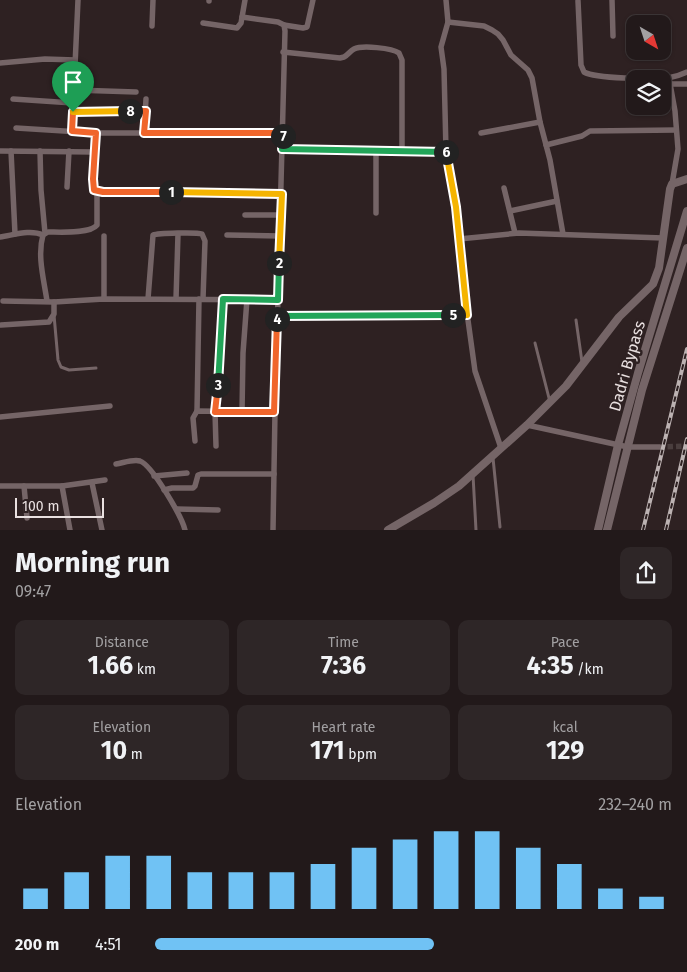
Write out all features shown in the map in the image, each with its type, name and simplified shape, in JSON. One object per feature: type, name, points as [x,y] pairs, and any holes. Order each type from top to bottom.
[{"type":"main road","points":[[388,530],[446,496],[473,475],[527,425],[566,386],[620,317],[653,284],[659,268],[672,184],[687,179]]},
{"type":"main road","name":"Dadri Bypass","points":[[598,530],[618,445],[687,212]]},
{"type":"main road","name":"Dadri Bypass","points":[[607,530],[642,390],[687,248]]},
{"type":"street","points":[[72,131],[78,0]]},
{"type":"street","points":[[152,26],[153,0]]},
{"type":"street","points":[[203,23],[237,28],[241,25],[245,0]]},
{"type":"street","points":[[242,17],[303,28],[307,27],[313,0]]},
{"type":"street","points":[[446,0],[448,22],[442,47],[446,151],[454,198],[475,372],[502,448]]},
{"type":"street","points":[[612,0],[613,36]]},
{"type":"street","points":[[578,1],[581,65],[584,72],[593,75],[626,77]]},
{"type":"street","points":[[448,22],[484,26],[498,34],[508,51],[528,70],[532,78],[564,234]]},
{"type":"street","points":[[274,530],[274,412],[282,194],[284,25]]},
{"type":"street","points":[[283,52],[340,58],[344,57],[351,50],[359,48],[390,49],[399,53],[402,60],[402,150]]},
{"type":"street","points":[[0,62],[45,59],[75,60]]},
{"type":"street","points":[[671,77],[687,72]]},
{"type":"street","points":[[671,84],[687,84]]},
{"type":"street","points":[[74,90],[136,92]]},
{"type":"street","points":[[671,92],[678,149],[672,184]]},
{"type":"street","points":[[144,133],[146,98]]},
{"type":"street","points":[[13,99],[73,102]]},
{"type":"street","points":[[73,112],[146,111]]},
{"type":"street","points":[[481,133],[540,122]]},
{"type":"street","points":[[16,128],[96,133],[283,133]]},
{"type":"street","points":[[546,145],[582,136],[590,131],[676,130]]},
{"type":"street","points":[[0,237],[15,234],[85,231],[96,227],[97,192],[93,188],[96,133]]},
{"type":"street","points":[[282,149],[446,151]]},
{"type":"street","points":[[376,150],[376,213]]},
{"type":"street","points":[[0,151],[94,152]]},
{"type":"street","points":[[11,151],[15,234]]},
{"type":"street","points":[[40,151],[44,234],[40,246],[47,302]]},
{"type":"street","points":[[67,187],[69,151]]},
{"type":"street","points":[[504,188],[515,233]]},
{"type":"street","points":[[97,192],[282,194]]},
{"type":"street","points":[[510,211],[557,201]]},
{"type":"street","points":[[245,215],[281,215]]},
{"type":"street","points":[[148,299],[153,236],[159,233],[199,233],[204,236],[205,262],[201,299],[197,411],[193,418],[195,442]]},
{"type":"street","points":[[459,239],[515,233],[663,238]]},
{"type":"street","points":[[176,299],[178,234]]},
{"type":"street","points":[[227,235],[280,236]]},
{"type":"street","points":[[104,236],[104,299]]},
{"type":"street","points":[[3,301],[54,302],[104,299],[278,300]]},
{"type":"street","points":[[216,446],[215,412],[223,299]]},
{"type":"street","points":[[242,412],[243,353],[247,299]]},
{"type":"street","points":[[2,325],[45,324],[52,320],[54,302]]},
{"type":"street","points":[[277,316],[467,315]]},
{"type":"street","points":[[0,417],[110,406]]},
{"type":"street","points":[[197,411],[274,412]]},
{"type":"street","points":[[527,425],[628,447],[659,447]]},
{"type":"street","points":[[116,464],[141,462],[154,476],[177,509],[185,530]]},
{"type":"street","points":[[154,476],[187,473]]},
{"type":"street","points":[[164,490],[193,488],[198,475],[201,474],[274,474]]},
{"type":"street","points":[[0,486],[62,486],[105,480]]},
{"type":"street","points":[[92,483],[102,530]]},
{"type":"street","points":[[24,486],[27,518]]},
{"type":"street","points":[[62,486],[70,530]]},
{"type":"street","points":[[177,509],[218,510]]},
{"type":"lane","points":[[54,314],[58,360],[62,367],[69,370],[96,368]]},
{"type":"lane","points":[[576,320],[582,365]]},
{"type":"lane","points":[[535,343],[550,402]]},
{"type":"lane","points":[[493,456],[500,527]]},
{"type":"lane","points":[[473,475],[476,530]]},
{"type":"tunnel","points":[[659,447],[687,446]]},
{"type":"railway","points":[[643,530],[687,349]]},
{"type":"railway","points":[[666,530],[687,439]]},
{"type":"route","points":[[146,111],[144,133],[283,133],[282,149],[446,151],[456,207],[467,315],[277,316],[274,412],[215,412],[223,299],[278,300],[282,194],[97,192],[93,188],[96,133],[72,131],[73,112],[146,111]]}]
